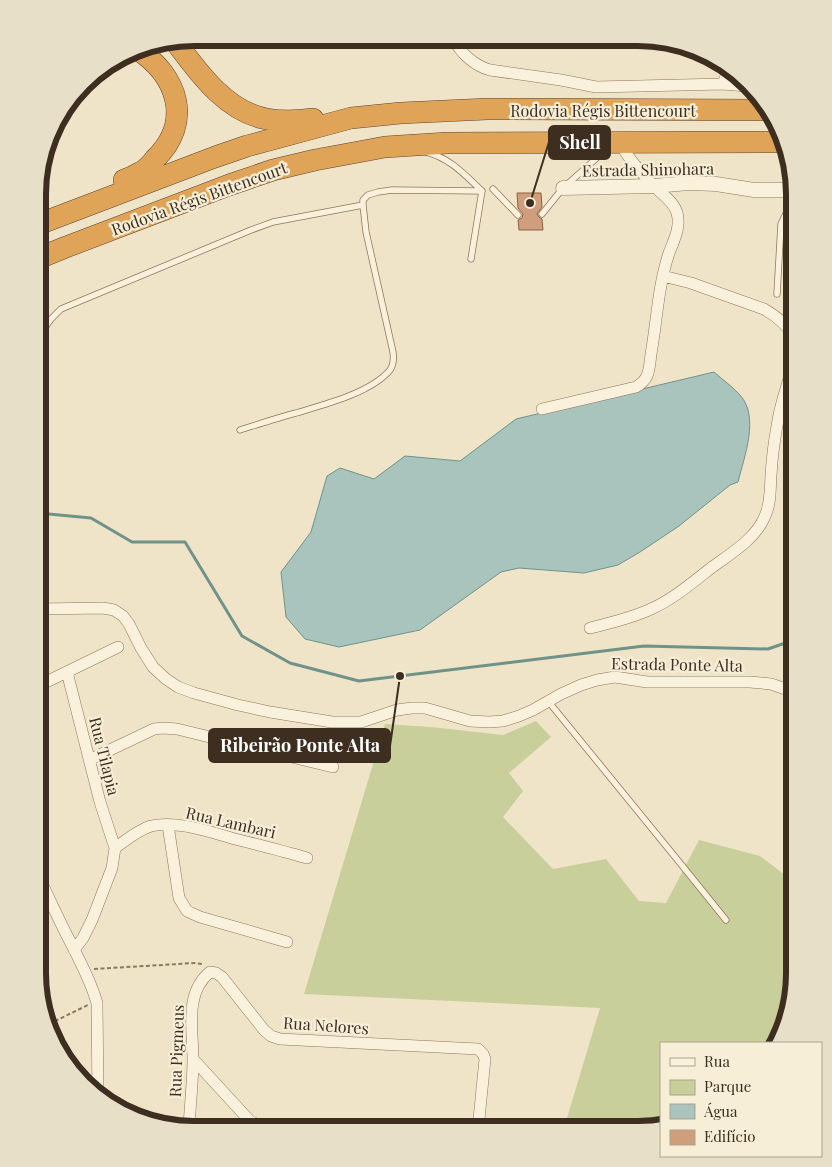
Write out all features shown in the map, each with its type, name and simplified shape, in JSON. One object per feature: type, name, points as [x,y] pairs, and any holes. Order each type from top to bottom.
[{"type":"highway","points":[[180,47],[223,97],[249,113],[265,119],[286,121],[351,118]]},
{"type":"highway","points":[[46,217],[143,172],[167,147],[175,129],[178,111],[176,100],[172,87],[165,75],[146,55]]},
{"type":"highway","name":"Rodovia Régis Bittencourt","points":[[46,221],[247,146],[351,118],[401,113],[486,109],[759,110]]},
{"type":"highway","name":"Rodovia Régis Bittencourt","points":[[46,255],[111,229],[272,170],[385,147],[447,143],[776,142]]},
{"type":"street","points":[[458,46],[483,68],[596,87],[737,85]]},
{"type":"street","points":[[723,84],[726,76]]},
{"type":"street","points":[[542,408],[636,386],[643,383],[647,378],[663,276],[679,222],[677,211],[672,202],[654,186],[616,143]]},
{"type":"street","name":"Estrada Shinohara","points":[[563,188],[654,186],[689,183],[716,184],[754,190],[786,190]]},
{"type":"street","points":[[663,276],[692,283],[764,309],[786,325]]},
{"type":"street","points":[[590,628],[629,617],[666,601],[751,537],[765,518],[769,503],[777,424],[786,391]]},
{"type":"street","name":"Estrada Ponte Alta","points":[[46,609],[103,608],[114,610],[123,616],[129,624],[153,667],[166,680],[178,687],[262,710],[332,722],[361,722],[397,710],[412,708],[425,708],[470,721],[503,721],[519,716],[561,694],[597,680],[615,677],[646,682],[750,682],[770,684],[785,689]]},
{"type":"street","points":[[46,682],[118,647]]},
{"type":"street","name":"Rua Tilapia","points":[[67,672],[89,760],[115,848]]},
{"type":"street","points":[[89,760],[144,733],[163,728],[177,729],[333,766]]},
{"type":"street","points":[[168,825],[179,898],[187,911],[200,917],[288,942]]},
{"type":"street","name":"Rua Lambari","points":[[115,848],[151,826],[168,825],[185,826],[208,831],[307,858]]},
{"type":"street","points":[[74,950],[83,938],[92,920],[112,868],[115,848]]},
{"type":"street","points":[[46,892],[93,988],[97,1003],[98,1084]]},
{"type":"street","name":"Rua Nelores","points":[[207,975],[216,973],[222,977],[264,1030],[280,1040],[478,1050],[485,1059],[479,1121]]},
{"type":"street","name":"Rua Pigmeus","points":[[189,1121],[193,1059],[191,1026],[194,996],[199,985],[207,975]]},
{"type":"street","points":[[193,1059],[250,1121]]},
{"type":"lane","points":[[542,214],[563,188],[616,143]]},
{"type":"lane","points":[[385,147],[412,149],[433,154],[452,164],[482,191]]},
{"type":"lane","points":[[240,430],[342,398],[372,385],[390,369],[394,362],[366,232],[363,200],[378,192],[392,190],[482,191]]},
{"type":"lane","points":[[493,190],[518,215]]},
{"type":"lane","points":[[471,260],[482,191]]},
{"type":"lane","points":[[46,326],[61,309],[251,230],[273,222],[362,205]]},
{"type":"lane","points":[[777,294],[781,224],[786,214]]},
{"type":"lane","points":[[548,701],[726,920]]},
{"type":"path","points":[[85,970],[195,963],[207,967],[207,975]]},
{"type":"path","points":[[55,1021],[88,1005],[97,1003]]},
{"type":"green space","points":[[536,721],[551,737],[509,773],[523,791],[503,817],[553,869],[606,859],[639,901],[666,903],[699,840],[760,856],[785,875],[785,983],[783,1002],[770,1038],[768,1042],[660,1042],[660,1119],[638,1121],[566,1121],[600,1008],[304,994],[385,724],[503,735]]},
{"type":"water","points":[[714,372],[740,395],[746,404],[749,414],[749,437],[738,482],[730,485],[679,526],[618,565],[584,573],[519,568],[501,572],[420,630],[339,647],[305,639],[286,617],[281,572],[311,532],[327,476],[340,468],[374,479],[405,456],[460,461],[516,419]]},
{"type":"building","points":[[517,193],[541,193],[542,207],[537,214],[542,219],[543,230],[519,230],[518,220],[522,218],[523,214],[518,208]]},
{"type":"waterway","points":[[46,514],[91,518],[132,542],[185,542],[242,636],[290,663],[359,681],[644,646],[768,649],[785,643]]},
{"type":"place","name":"Shell","points":[[530,203]]},
{"type":"place","name":"Ribeirão Ponte Alta","points":[[400,676]]}]
